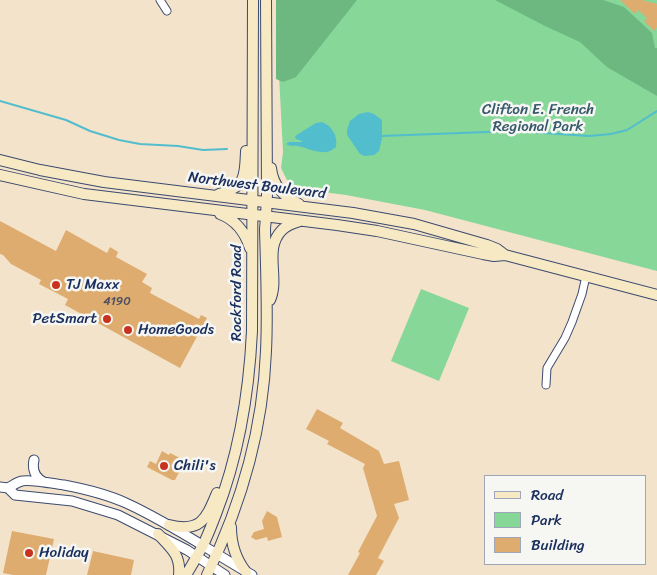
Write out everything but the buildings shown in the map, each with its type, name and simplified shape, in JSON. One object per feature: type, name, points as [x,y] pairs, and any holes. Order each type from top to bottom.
[{"type":"main road","name":"Rockford Road","points":[[186,575],[203,545],[222,500],[231,472],[244,412],[249,373],[252,331],[253,0]]},
{"type":"main road","name":"Rockford Road","points":[[209,571],[231,521],[246,476],[263,390],[266,351],[266,0]]},
{"type":"main road","points":[[214,196],[231,190],[239,185],[242,180],[245,173],[246,129],[252,119]]},
{"type":"main road","points":[[267,156],[274,182],[278,188],[288,198],[304,206]]},
{"type":"main road","name":"Northwest Boulevard","points":[[0,160],[40,170],[104,182],[353,212],[414,224],[487,245],[505,255]]},
{"type":"main road","name":"Northwest Boulevard","points":[[0,175],[84,194],[377,231],[494,256],[505,255],[657,295]]},
{"type":"main road","points":[[207,209],[227,217],[237,224],[248,242],[252,262]]},
{"type":"main road","points":[[266,307],[272,297],[273,243],[286,226],[304,221]]},
{"type":"main road","points":[[169,526],[181,528],[202,522],[208,514],[222,482],[231,472]]},
{"type":"main road","points":[[231,521],[234,551],[240,563],[249,573]]},
{"type":"main road","points":[[158,534],[178,558],[179,575]]},
{"type":"street","points":[[160,0],[167,12]]},
{"type":"street","points":[[546,385],[547,368],[572,322],[586,276]]},
{"type":"street","points":[[34,460],[35,474],[40,480],[47,483]]},
{"type":"street","points":[[4,487],[22,481],[47,483],[88,490],[109,496],[126,502],[249,573]]},
{"type":"street","points":[[4,487],[15,495],[72,501],[118,515],[158,534],[197,557],[209,571],[225,575]]},
{"type":"green space","points":[[276,0],[357,0],[296,77],[283,82],[276,79]]},
{"type":"green space","name":"Clifton E. French Regional Park","points":[[279,0],[657,0],[657,271],[425,210],[346,195],[300,189],[287,180],[281,168],[283,152],[279,75]]},
{"type":"green space","points":[[495,0],[603,0],[624,7],[652,33],[655,48],[657,48],[657,96],[607,67],[580,42]]},
{"type":"green space","points":[[421,289],[469,308],[439,381],[391,361]]},
{"type":"water","points":[[368,112],[382,120],[382,138],[379,151],[374,155],[365,156],[360,154],[347,135],[347,130],[350,121],[359,114]]},
{"type":"water","points":[[322,122],[334,132],[336,147],[327,152],[320,152],[286,144],[289,142],[302,142],[296,139],[295,136],[316,123]]},
{"type":"waterway","points":[[0,101],[66,120],[90,131],[119,140],[203,150],[227,149]]},
{"type":"waterway","points":[[381,136],[514,131],[589,136],[627,130],[657,111]]},
{"type":"place","name":"TJ Maxx","points":[[56,285]]},
{"type":"place","name":"PetSmart","points":[[107,319]]},
{"type":"place","name":"HomeGoods","points":[[128,330]]},
{"type":"place","name":"Chili's","points":[[164,466]]},
{"type":"place","name":"Holiday","points":[[29,553]]}]
